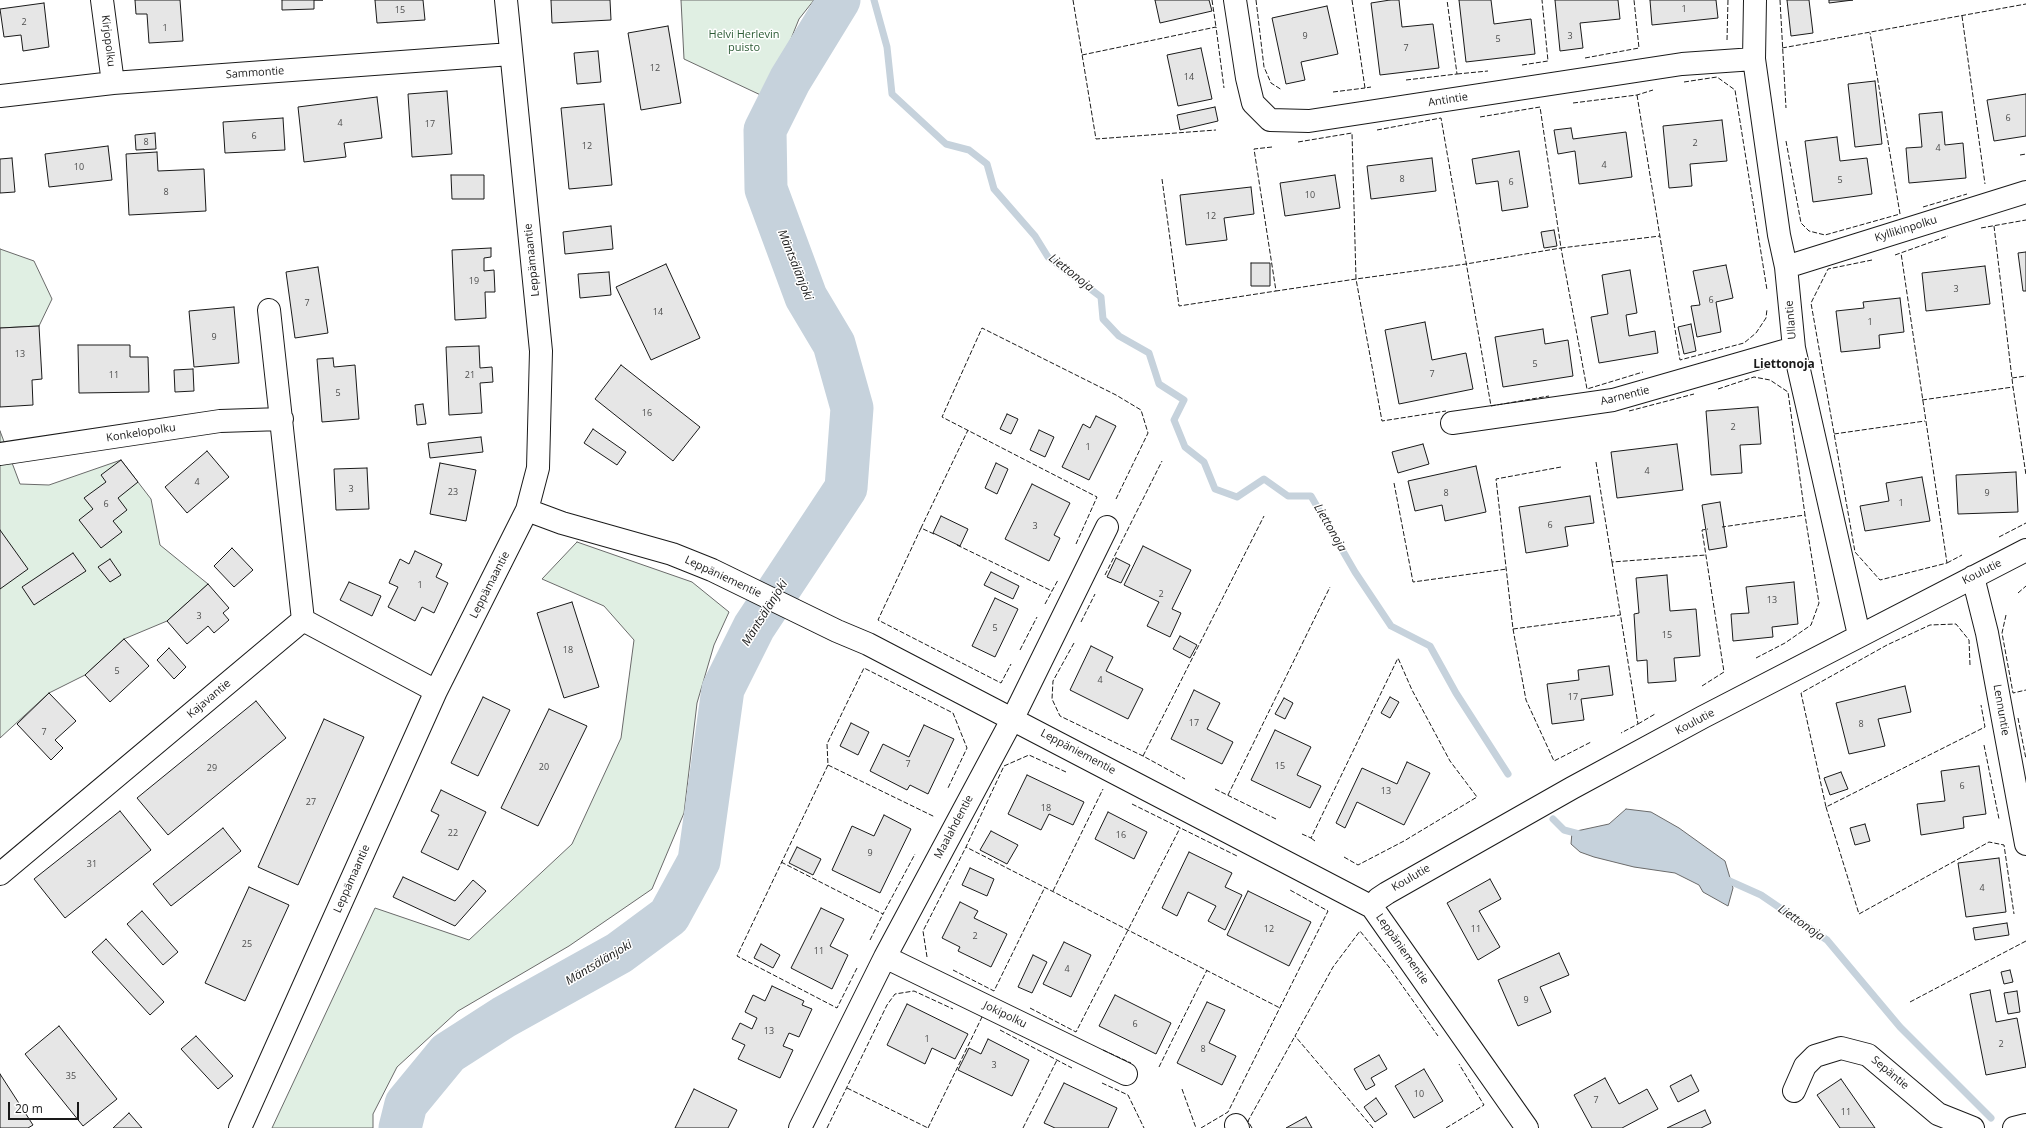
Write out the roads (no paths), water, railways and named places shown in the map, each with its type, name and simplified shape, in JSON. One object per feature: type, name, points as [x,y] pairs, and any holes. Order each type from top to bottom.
[{"type":"street","name":"Kirjopolku","points":[[102,0],[113,83]]},
{"type":"street","name":"Leppämaantie","points":[[240,1128],[436,691],[528,510],[538,468],[541,351],[506,0]]},
{"type":"street","name":"Antintie","points":[[1235,0],[1246,78],[1253,103],[1270,120],[1309,121],[1682,64],[1754,59]]},
{"type":"street","name":"Ullantie","points":[[1755,0],[1754,59],[1779,235],[1786,267],[1794,348],[1859,635]]},
{"type":"street","name":"Sammontie","points":[[0,96],[113,83],[511,54]]},
{"type":"street","name":"Kyllikinpolku","points":[[1786,267],[2026,192]]},
{"type":"street","points":[[269,310],[303,620],[436,691]]},
{"type":"street","name":"Aarnentie","points":[[1452,424],[1613,400],[1794,348]]},
{"type":"street","name":"Konkelopolku","points":[[0,454],[220,421],[282,420]]},
{"type":"street","name":"Leppäniementie","points":[[528,510],[562,523],[672,554],[712,570],[837,631],[868,644],[1013,718],[1372,907],[1527,1128]]},
{"type":"street","name":"Maalahdentie","points":[[800,1128],[885,957],[1013,718],[1107,527]]},
{"type":"street","name":"Koulutie","points":[[1372,907],[1378,899],[1449,856],[1696,720],[2026,550]]},
{"type":"street","name":"Lennuntie","points":[[1973,577],[1987,633],[2026,844]]},
{"type":"street","name":"Kajavantie","points":[[0,874],[303,620]]},
{"type":"street","name":"Jokipolku","points":[[885,957],[1126,1074]]},
{"type":"street","name":"Sepäntie","points":[[1794,1090],[1805,1066],[1814,1056],[1841,1048],[1868,1055],[1938,1114],[1973,1128]]},
{"type":"street","points":[[2014,1128],[2026,1125]]},
{"type":"waterway","name":"Mäntsälänjoki","points":[[400,1128],[406,1104],[448,1053],[504,1017],[619,953],[669,916],[699,861],[723,689],[754,627],[846,488],[852,408],[834,344],[806,297],[766,189],[765,130],[790,80],[839,0]]},
{"type":"waterway","name":"Liettonoja","points":[[874,0],[887,47],[892,94],[946,144],[969,150],[987,164],[994,189],[1035,236],[1048,257],[1101,297],[1103,319],[1119,336],[1149,353],[1159,384],[1184,400],[1174,420],[1185,447],[1204,462],[1215,489],[1237,497],[1264,479],[1288,496],[1311,496],[1355,572],[1391,626],[1430,646],[1456,693],[1508,774]]},
{"type":"waterway","name":"Liettonoja","points":[[1553,819],[1564,830],[1579,834]]},
{"type":"waterway","name":"Liettonoja","points":[[1723,878],[1761,895],[1827,940],[1900,1027],[1991,1118]]},
{"type":"district","name":"Liettonoja","points":[[1784,365]]},
{"type":"park label","name":"Helvi Herlevin puisto","points":[[744,41]]}]
